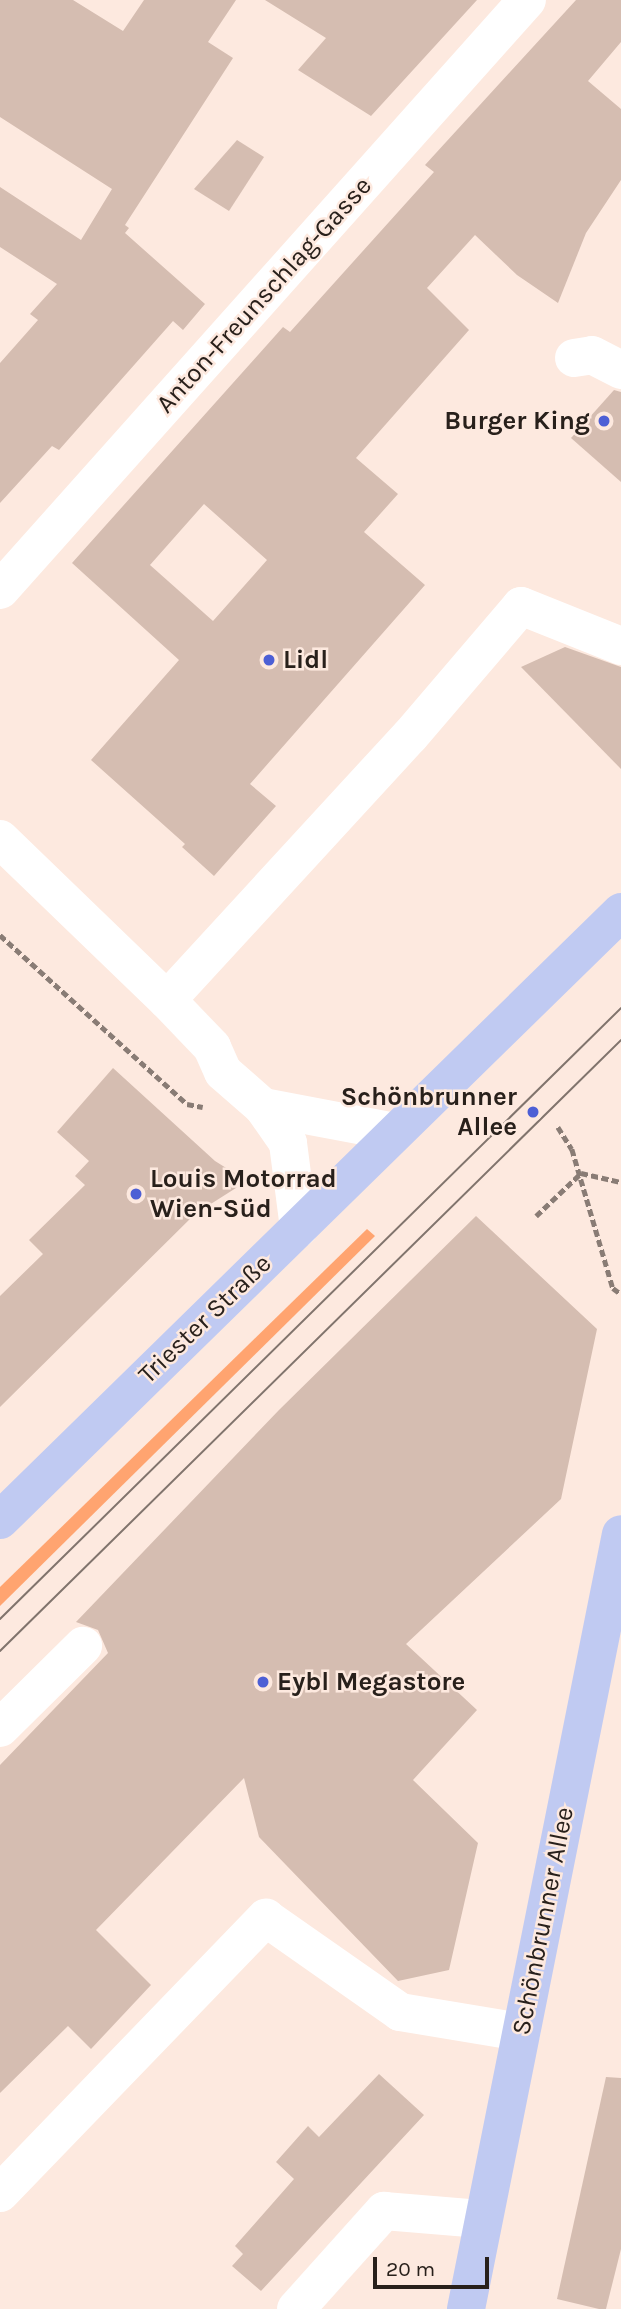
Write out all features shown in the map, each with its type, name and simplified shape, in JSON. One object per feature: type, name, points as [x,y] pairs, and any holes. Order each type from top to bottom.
[{"type":"main road","name":"Triester Straße","points":[[0,1520],[621,912]]},
{"type":"main road","name":"Schönbrunner Allee","points":[[466,2309],[481,2219],[617,1572],[621,1534]]},
{"type":"street","name":"Anton-Freunschlag-Gasse","points":[[0,590],[527,0]]},
{"type":"street","points":[[574,358],[592,355],[621,370]]},
{"type":"street","points":[[167,1000],[410,736],[521,606],[621,646]]},
{"type":"street","points":[[0,839],[167,1000],[212,1047],[223,1072],[263,1107],[288,1143],[299,1228]]},
{"type":"street","points":[[263,1107],[395,1132]]},
{"type":"street","points":[[0,1728],[83,1646]]},
{"type":"street","points":[[0,2193],[266,1918],[400,2012],[521,2032]]},
{"type":"street","points":[[296,2309],[384,2211],[481,2219]]},
{"type":"path","points":[[0,935],[187,1104],[209,1109]]},
{"type":"path","points":[[558,1127],[580,1173],[613,1288],[621,1294]]},
{"type":"path","points":[[580,1173],[621,1182]]},
{"type":"path","points":[[536,1216],[580,1173]]},
{"type":"shaded area","points":[[367,1229],[375,1236],[0,1606],[0,1587]]},
{"type":"building","points":[[0,0],[73,0],[123,31],[144,0],[236,0],[208,42],[233,58],[125,225],[129,228],[125,233],[205,304],[183,330],[173,321],[59,450],[52,446],[0,503],[0,363],[38,320],[30,314],[57,284],[0,247],[0,187],[81,240],[112,189],[0,117]]},
{"type":"building","points":[[265,0],[477,0],[371,116],[298,70],[326,38]]},
{"type":"building","points":[[576,0],[621,0],[621,42],[588,81],[621,109],[621,180],[586,233],[558,303],[517,275],[475,235],[427,288],[469,330],[356,458],[398,494],[364,532],[425,585],[250,784],[276,806],[214,876],[182,847],[185,844],[91,760],[179,660],[72,563],[283,327],[290,332],[434,172],[425,165]],"holes":[[[204,504],[267,560],[213,621],[150,565]]]},
{"type":"building","points":[[237,140],[264,157],[229,211],[194,189]]},
{"type":"building","name":"Burger King","points":[[614,390],[621,392],[621,482],[571,438]]},
{"type":"building","points":[[565,647],[621,667],[621,769],[521,667]]},
{"type":"building","points":[[113,1068],[215,1161],[247,1181],[195,1214],[0,1407],[0,1296],[43,1254],[29,1240],[85,1185],[75,1176],[89,1161],[57,1132]]},
{"type":"building","name":"Eybl Megastore","points":[[476,1216],[597,1329],[561,1499],[406,1644],[477,1710],[413,1780],[478,1843],[449,1970],[398,1981],[259,1837],[244,1778],[96,1930],[151,1985],[91,2049],[68,2026],[0,2093],[0,1765],[108,1653],[98,1630],[76,1622],[279,1410]]},
{"type":"building","points":[[379,2074],[424,2115],[261,2291],[232,2266],[243,2254],[235,2246],[294,2179],[276,2162],[308,2126],[319,2137]]},
{"type":"building","points":[[606,2077],[621,2078],[621,2249],[606,2309],[599,2309],[557,2299]]},
{"type":"tram line","points":[[0,1619],[621,1008]]},
{"type":"tram line","points":[[0,1651],[621,1040]]},
{"type":"place","name":"Burger King","points":[[604,421]]},
{"type":"place","name":"Lidl","points":[[269,660]]},
{"type":"place","name":"Schönbrunner Allee","points":[[533,1112]]},
{"type":"place","name":"Louis Motorrad Wien-Süd","points":[[136,1194]]},
{"type":"place","name":"Eybl Megastore","points":[[263,1682]]}]
